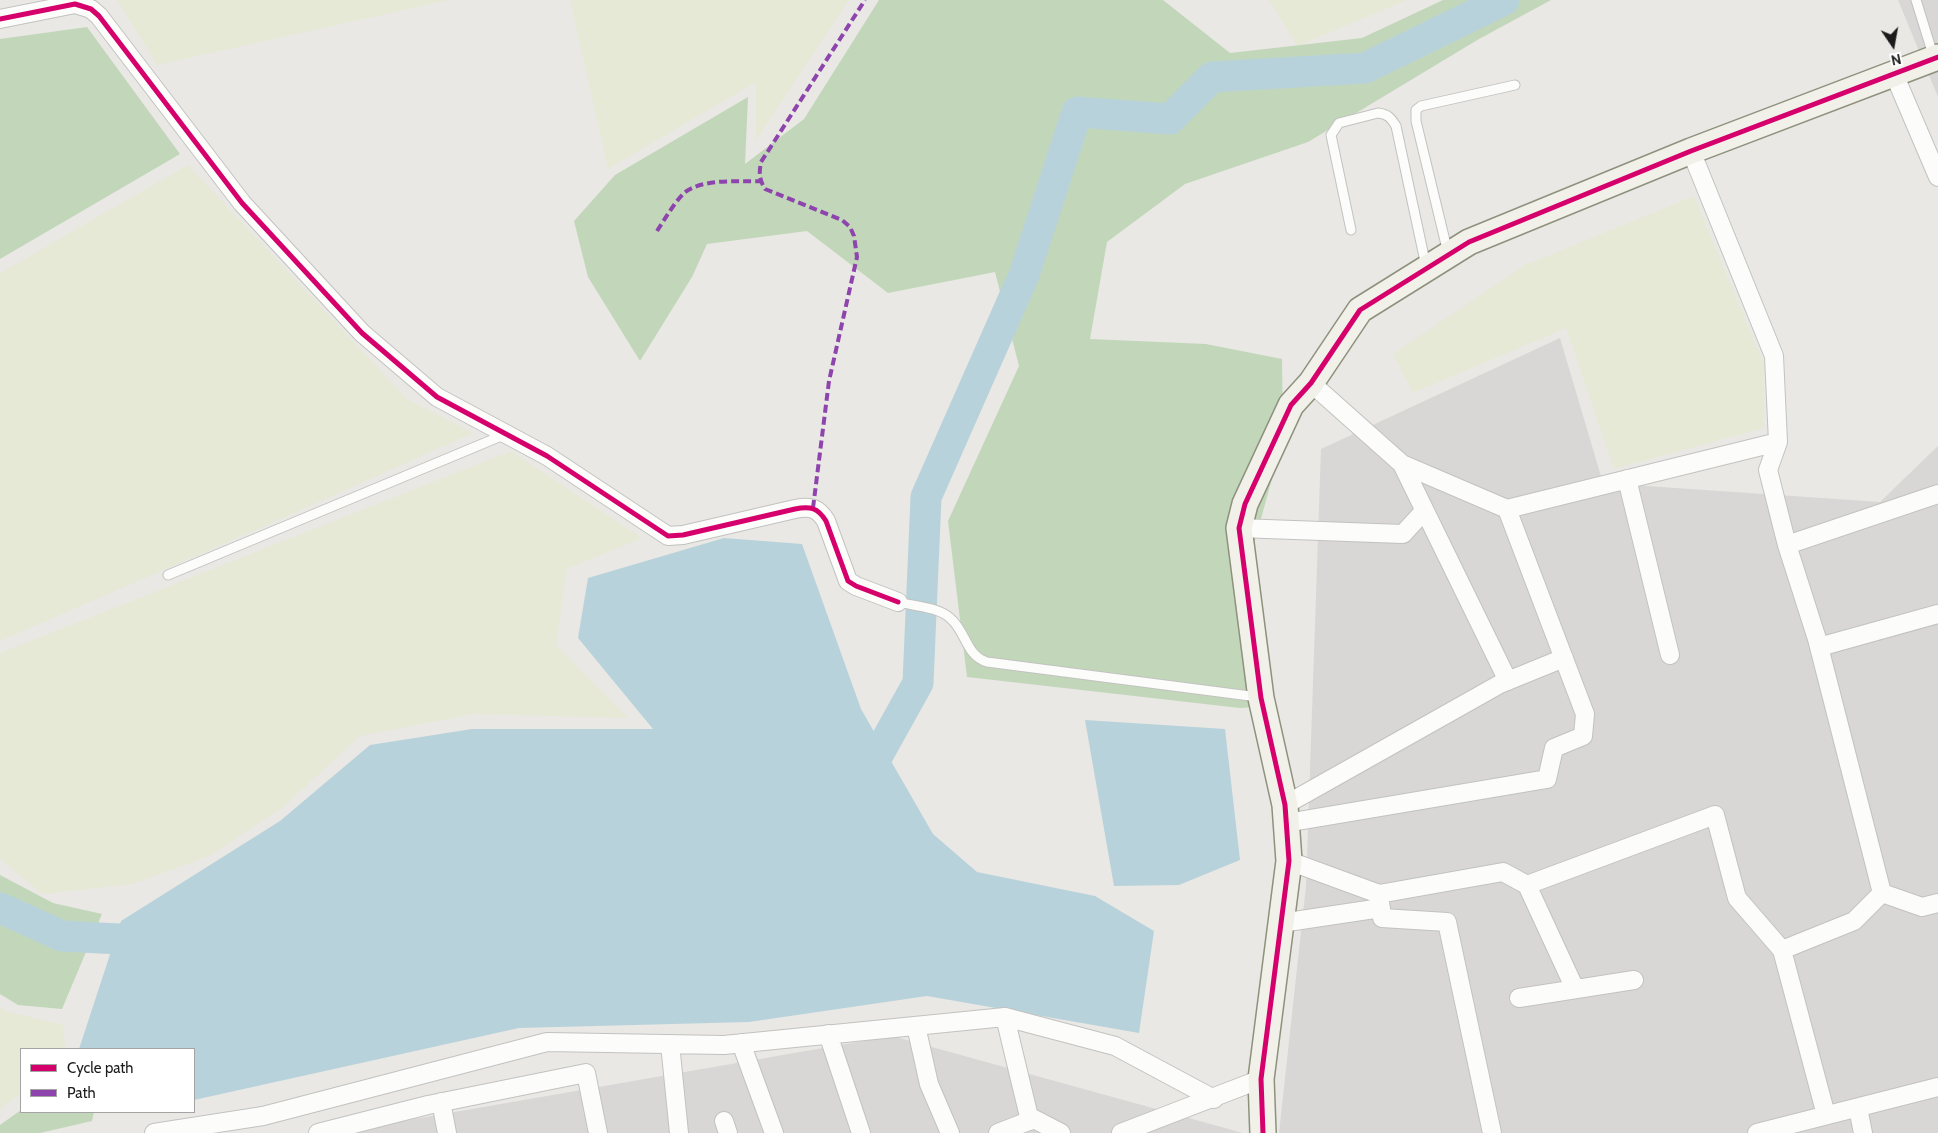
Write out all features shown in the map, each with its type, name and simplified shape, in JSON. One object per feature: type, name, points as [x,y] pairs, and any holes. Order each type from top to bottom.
[{"type":"street","points":[[0,19],[75,4],[91,9],[99,16],[242,203],[354,325],[437,397],[547,456],[668,536],[683,535],[796,509],[813,508],[821,513],[826,521],[848,581],[856,586],[898,602]]},
{"type":"street","points":[[1263,1133],[1261,1079],[1289,861],[1285,814],[1261,698],[1239,528],[1245,504],[1291,405],[1311,383],[1360,310],[1469,242],[1691,151],[1936,58]]},
{"type":"street","points":[[1894,74],[1938,177]]},
{"type":"street","points":[[1691,151],[1774,356],[1778,442],[1768,470],[1787,544],[1819,647],[1882,893]]},
{"type":"street","points":[[1311,383],[1402,464],[1507,509],[1778,442]]},
{"type":"street","points":[[1402,464],[1508,681]]},
{"type":"street","points":[[1627,479],[1670,655]]},
{"type":"street","points":[[1787,544],[1938,494]]},
{"type":"street","points":[[1285,814],[1548,779],[1554,748],[1583,736],[1585,714],[1507,509]]},
{"type":"street","points":[[1239,528],[1403,534],[1424,511]]},
{"type":"street","points":[[1819,647],[1938,614]]},
{"type":"street","points":[[1285,814],[1508,681],[1564,658]]},
{"type":"street","points":[[1528,885],[1715,815],[1737,898],[1782,950],[1826,1115]]},
{"type":"street","points":[[1289,861],[1380,901]]},
{"type":"street","points":[[1281,923],[1503,872],[1528,885],[1575,989]]},
{"type":"street","points":[[1882,893],[1922,907],[1938,903]]},
{"type":"street","points":[[1782,950],[1854,921],[1882,893]]},
{"type":"street","points":[[1380,901],[1382,918],[1447,922],[1492,1133]]},
{"type":"street","points":[[1519,998],[1634,980]]},
{"type":"street","points":[[154,1133],[263,1116],[547,1042],[741,1043],[1005,1018],[1115,1046],[1214,1099]]},
{"type":"street","points":[[1005,1018],[1030,1121]]},
{"type":"street","points":[[916,1026],[929,1084],[950,1133]]},
{"type":"street","points":[[828,1034],[861,1133]]},
{"type":"street","points":[[741,1043],[774,1133]]},
{"type":"street","points":[[670,1044],[679,1133]]},
{"type":"street","points":[[318,1133],[441,1102],[586,1073],[598,1133]]},
{"type":"street","points":[[1122,1133],[1145,1129],[1261,1079]]},
{"type":"street","points":[[1757,1133],[1938,1087]]},
{"type":"street","points":[[441,1102],[447,1133]]},
{"type":"street","points":[[1858,1108],[1863,1133]]},
{"type":"street","points":[[998,1133],[1034,1119],[1061,1133]]},
{"type":"lane","points":[[1916,0],[1936,58]]},
{"type":"lane","points":[[1449,255],[1416,121],[1416,110],[1421,106],[1515,84]]},
{"type":"lane","points":[[1351,230],[1331,135],[1339,123],[1378,113],[1385,114],[1396,126],[1426,269]]},
{"type":"lane","points":[[168,575],[506,434]]},
{"type":"lane","points":[[898,602],[937,611],[951,618],[973,654],[987,662],[1261,698]]},
{"type":"shaded area","points":[[1898,0],[1938,0],[1938,97]]},
{"type":"shaded area","points":[[1560,338],[1603,483],[1880,502],[1938,446],[1938,1133],[1279,1133],[1306,886],[1321,449]]},
{"type":"shaded area","points":[[892,1036],[1243,1133],[334,1133]]},
{"type":"green space","points":[[117,0],[449,0],[157,65]]},
{"type":"green space","points":[[570,0],[849,0],[756,141],[756,82],[608,169]]},
{"type":"green space","points":[[879,0],[1163,0],[1230,53],[1362,38],[1443,0],[1551,0],[1479,39],[1308,142],[1185,184],[1107,242],[1090,339],[1206,344],[1282,359],[1283,439],[1254,544],[1273,706],[1240,708],[967,677],[948,521],[1019,366],[995,272],[888,293],[807,231],[707,244],[692,277],[640,361],[588,277],[574,221],[615,175],[748,97],[745,164],[804,119]]},
{"type":"green space","points":[[1269,0],[1407,0],[1297,46]]},
{"type":"green space","points":[[87,27],[180,154],[0,259],[0,39]]},
{"type":"green space","points":[[188,165],[408,400],[473,433],[0,641],[0,273]]},
{"type":"green space","points":[[1694,196],[1764,365],[1764,428],[1614,469],[1566,328],[1413,393],[1393,354],[1525,265]]},
{"type":"green space","points":[[511,451],[642,538],[567,569],[556,645],[628,718],[473,714],[360,736],[283,807],[209,856],[133,884],[42,894],[0,859],[0,653]]},
{"type":"green space","points":[[0,875],[53,903],[102,914],[62,1009],[18,1005],[0,994]]},
{"type":"green space","points":[[0,1007],[9,1012],[63,1025],[65,1048],[20,1048],[20,1095],[0,1109]]},
{"type":"green space","points":[[20,1111],[20,1113],[94,1113],[92,1121],[40,1133],[0,1133],[0,1125]]},
{"type":"water","points":[[724,538],[802,544],[861,709],[933,834],[977,872],[1095,896],[1154,931],[1139,1033],[927,996],[749,1022],[519,1028],[195,1100],[195,1048],[79,1048],[121,921],[280,821],[370,745],[472,729],[653,729],[578,638],[588,578]]},
{"type":"water","points":[[1085,720],[1225,729],[1240,860],[1179,885],[1114,886]]},
{"type":"waterway","points":[[855,772],[869,771],[918,683],[926,497],[1024,275],[1077,112],[1170,119],[1212,77],[1365,68],[1504,0]]},
{"type":"waterway","points":[[0,908],[62,936],[157,941]]},
{"type":"marked path","points":[[813,508],[829,381],[857,257],[854,236],[850,227],[842,220],[765,189],[760,169],[761,162],[865,0]]},
{"type":"marked path","points":[[657,231],[680,197],[692,188],[710,183],[760,181]]},
{"type":"cycle path","points":[[0,19],[75,4],[91,9],[99,16],[242,203],[362,333],[437,397],[547,456],[668,536],[683,535],[795,509],[814,509],[826,521],[848,581],[856,586],[898,602]]},
{"type":"cycle path","points":[[1263,1133],[1261,1079],[1289,861],[1285,805],[1261,698],[1239,528],[1245,504],[1291,405],[1311,383],[1360,310],[1469,242],[1691,151],[1938,57]]}]
